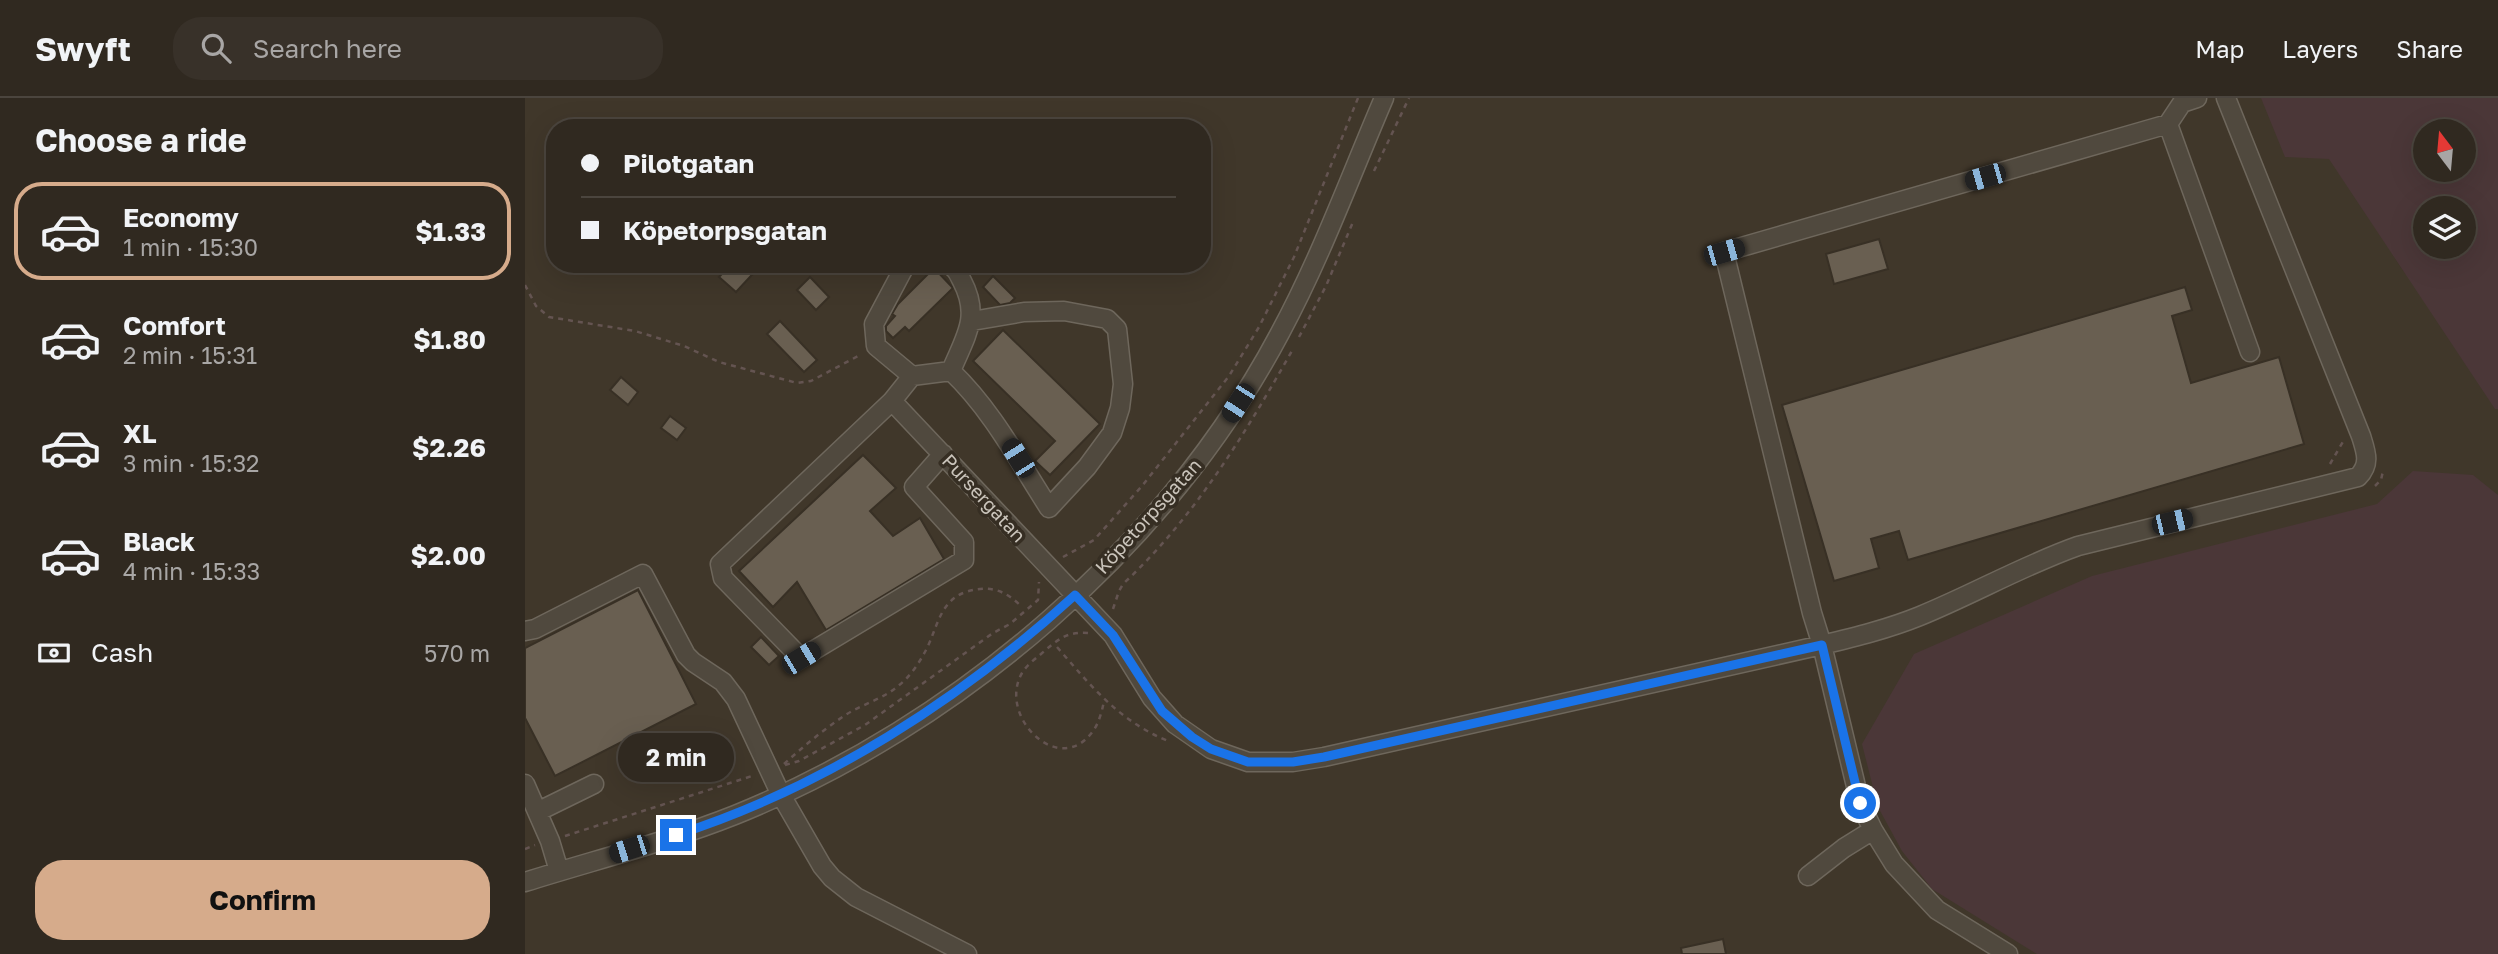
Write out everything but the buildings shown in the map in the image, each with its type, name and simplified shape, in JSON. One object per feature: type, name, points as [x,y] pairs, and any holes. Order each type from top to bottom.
[{"type":"street","name":"Köpetorpsgatan","points":[[525,882],[710,824],[781,794],[871,747],[940,703],[1031,635],[1075,595],[1129,542],[1187,476],[1253,381],[1310,274],[1384,98]]},
{"type":"street","points":[[2008,954],[1937,910],[1894,864],[1860,803],[1724,252],[2168,124],[2182,103],[2197,98]]},
{"type":"street","name":"Pursergatan","points":[[892,401],[1101,621],[1127,655],[1152,698],[1175,724],[1211,749],[1248,762],[1271,763],[1324,757],[1822,645],[1880,630],[1920,615],[2078,546],[2358,477],[2365,471],[2367,456],[2361,436],[2226,98]]},
{"type":"street","points":[[2168,124],[2250,352]]},
{"type":"street","points":[[900,273],[874,324],[876,346],[912,376]]},
{"type":"street","points":[[951,371],[972,321],[968,293],[957,273]]},
{"type":"street","points":[[951,371],[973,392],[991,416],[1048,508],[1087,467],[1112,432],[1120,408],[1123,384],[1117,329],[1107,319],[1065,311],[1024,312],[972,321]]},
{"type":"street","points":[[943,454],[914,487],[964,542],[964,560],[801,658],[723,578],[720,564],[892,401],[912,376],[951,371]]},
{"type":"street","points":[[525,631],[535,629],[643,574],[686,655],[723,682],[736,699],[769,771],[822,866],[841,887],[967,954]]},
{"type":"street","points":[[525,784],[550,841],[559,871]]},
{"type":"street","points":[[538,811],[594,784]]},
{"type":"street","points":[[1808,876],[1873,830]]},
{"type":"path","points":[[1022,607],[1003,592],[992,589],[964,593],[950,601],[935,623],[926,650],[911,674],[899,686],[826,728],[782,766],[799,761],[865,725],[993,633],[1010,624],[1038,600],[1039,580],[1066,554],[1085,547],[1094,540],[1151,476],[1229,376],[1259,327],[1294,257],[1358,98]]},
{"type":"path","points":[[525,285],[536,306],[549,317],[635,331],[684,346],[719,362],[797,383],[811,381],[876,346]]},
{"type":"path","points":[[1101,621],[1087,634],[1068,633],[1030,663],[1022,673],[1017,695],[1020,712],[1028,729],[1043,743],[1055,747],[1065,747],[1085,740],[1094,731],[1104,701]]},
{"type":"path","points":[[1057,647],[1104,701],[1151,734],[1168,742]]},
{"type":"path","points":[[525,849],[769,771]]},
{"type":"shaded area","points":[[2261,98],[2498,98],[2498,409],[2495,409],[2329,159],[2285,157]]},
{"type":"shaded area","points":[[2413,471],[2473,475],[2498,495],[2498,954],[2037,954],[1932,889],[1902,851],[1878,807],[1862,744],[1914,654],[2092,576],[2377,504]]},
{"type":"route","points":[[676,835],[733,816],[871,747],[982,674],[1075,595],[1113,635],[1152,698],[1175,724],[1211,749],[1248,762],[1293,762],[1324,757],[1822,645],[1860,803]]}]
